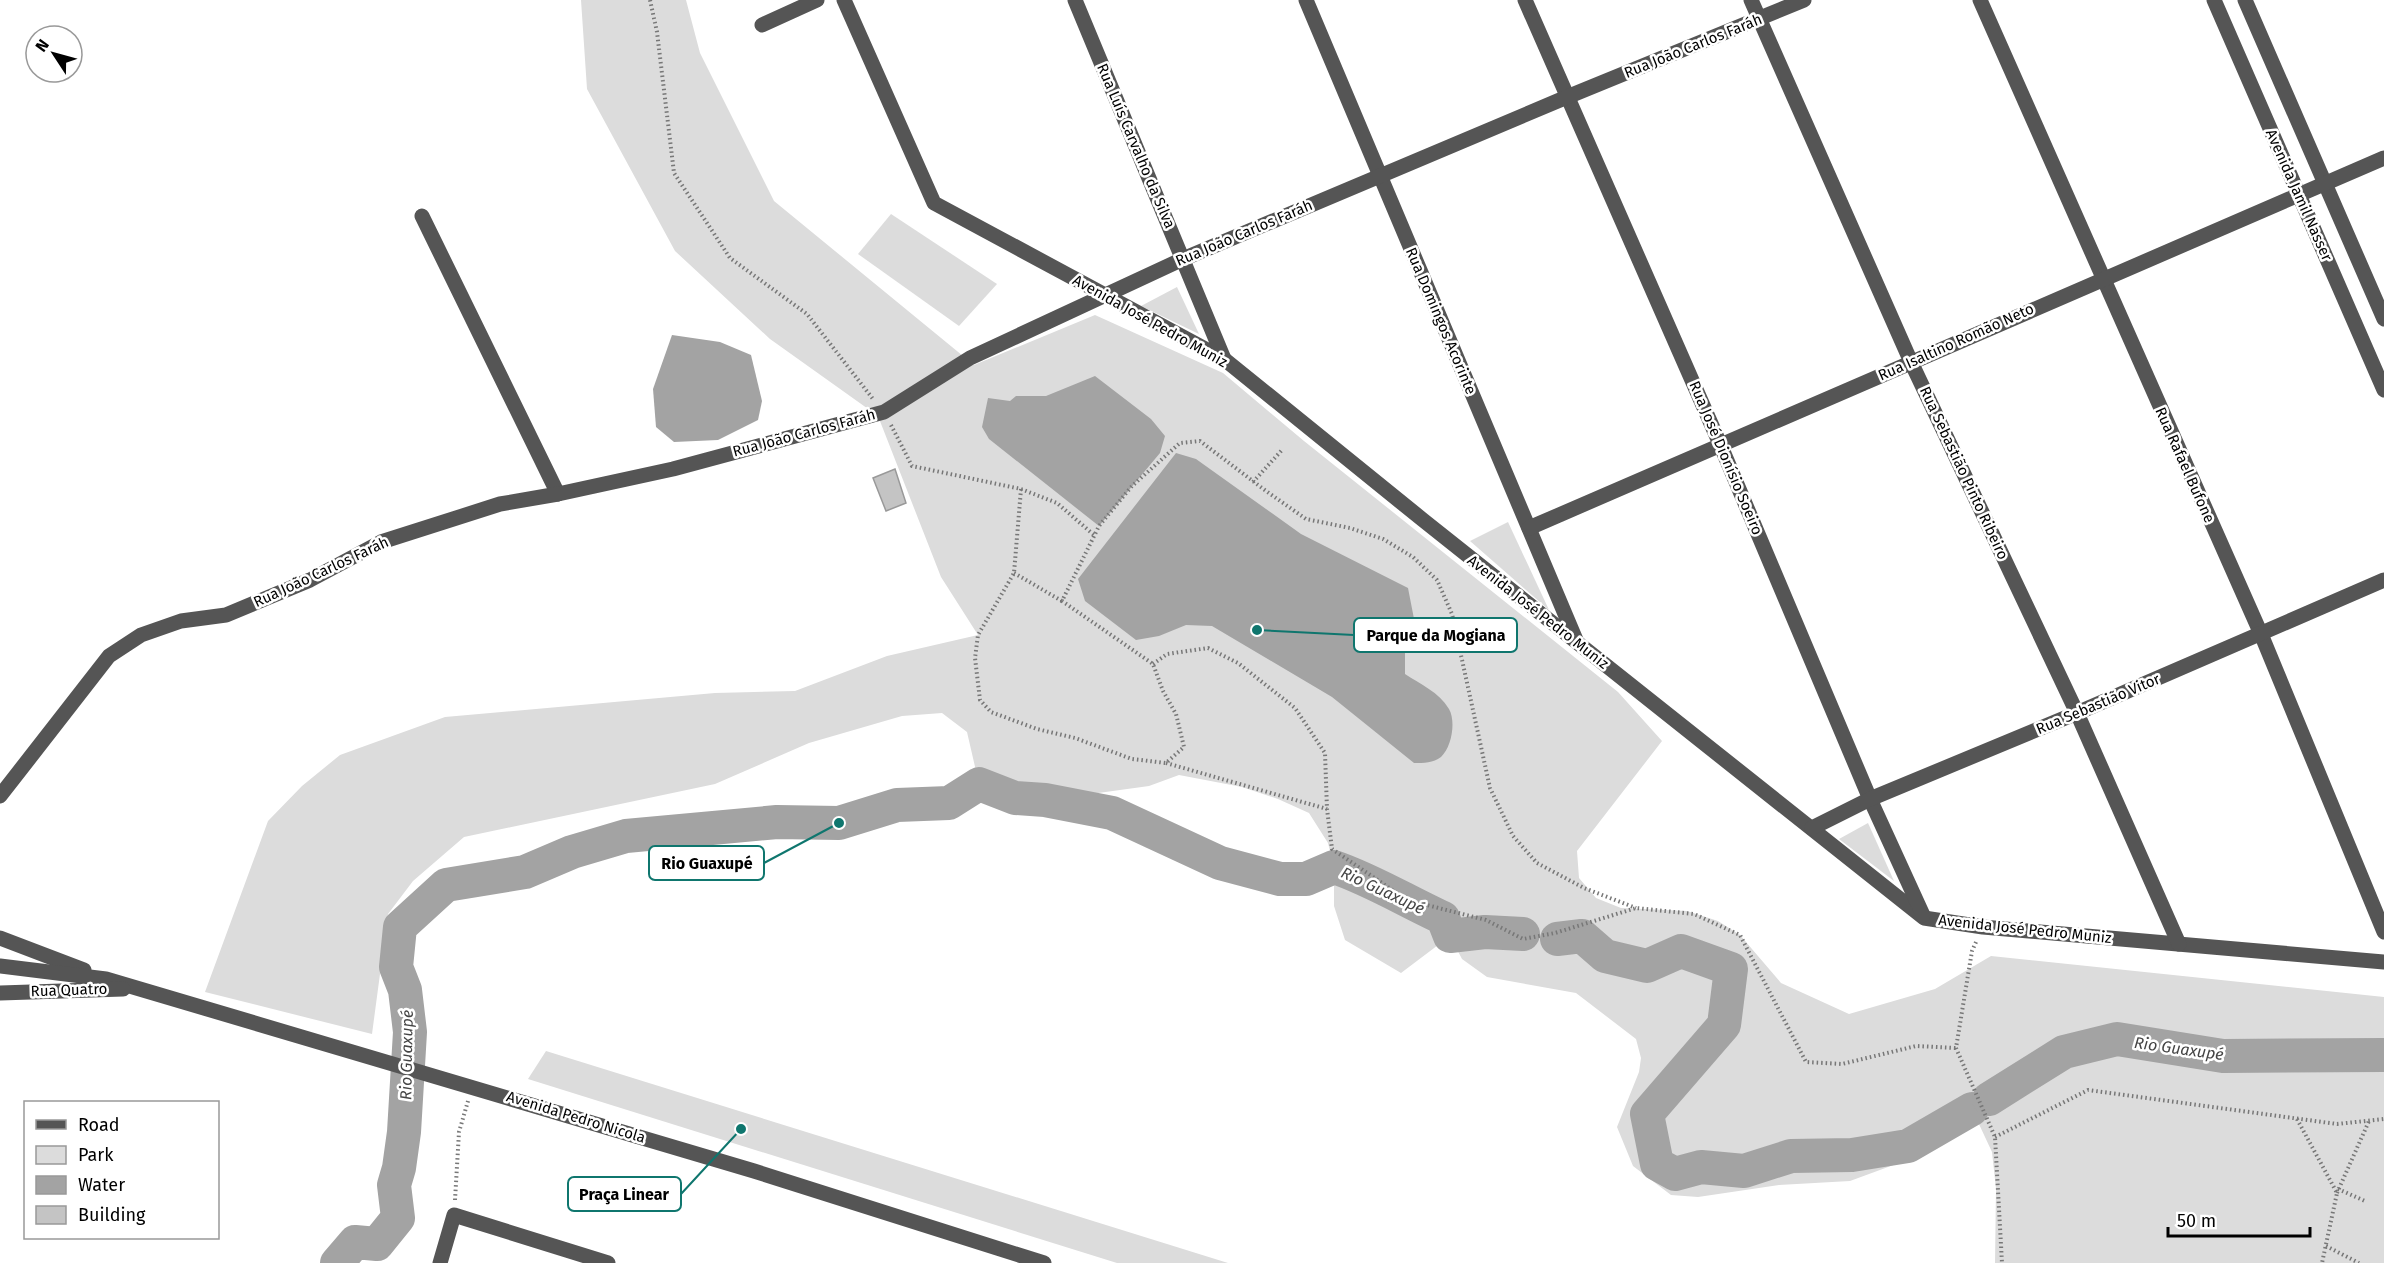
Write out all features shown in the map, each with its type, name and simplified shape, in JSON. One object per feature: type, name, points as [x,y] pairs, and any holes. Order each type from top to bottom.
[{"type":"street","points":[[762,25],[817,0]]},
{"type":"street","name":"Avenida José Pedro Muniz","points":[[844,0],[934,203],[1224,359],[1924,918],[1983,927],[2384,962]]},
{"type":"street","name":"Rua Luís Carvalho da Silva","points":[[1075,0],[1224,359]]},
{"type":"street","name":"Rua Domingos Acorinte","points":[[1306,0],[1577,642]]},
{"type":"street","name":"Rua José Dionísio Soeiro","points":[[1525,0],[1720,444],[1870,799],[1924,918]]},
{"type":"street","name":"Rua Sebastião Pinto Ribeiro","points":[[1751,0],[1911,362],[2077,713],[2179,944]]},
{"type":"street","name":"Rua João Carlos Faráh","points":[[0,796],[109,656],[141,635],[181,621],[226,615],[310,580],[381,542],[500,504],[672,469],[884,412],[970,358],[1183,259],[1804,0]]},
{"type":"street","name":"Rua Rafael Bufone","points":[[1980,0],[2261,634],[2384,932]]},
{"type":"street","name":"Avenida Jamil Nasser","points":[[2214,0],[2384,390]]},
{"type":"street","name":"Avenida Jamil Nasser","points":[[2245,0],[2384,318]]},
{"type":"street","points":[[2234,48],[2260,37]]},
{"type":"street","name":"Rua Isaltino Romão Neto","points":[[1529,528],[2384,158]]},
{"type":"street","points":[[422,216],[558,494]]},
{"type":"street","name":"Rua Sebastião Vitor","points":[[1812,828],[1870,799],[2077,713],[2384,580]]},
{"type":"street","name":"Avenida Pedro Nicola","points":[[0,938],[106,979],[765,1174],[1044,1263]]},
{"type":"street","name":"Avenida Pedro Nicola","points":[[0,966],[106,979]]},
{"type":"street","name":"Rua Quatro","points":[[0,993],[138,988]]},
{"type":"street","points":[[440,1263],[454,1215],[608,1263]]},
{"type":"path","points":[[650,0],[657,32],[674,172],[730,258],[807,314],[884,412],[912,466],[1021,489],[1057,503],[1094,535]]},
{"type":"path","points":[[1062,601],[1099,526],[1132,486],[1180,443],[1200,441],[1306,519],[1350,528],[1383,539],[1413,557],[1437,580],[1452,614],[1491,788],[1513,836],[1537,863],[1584,888],[1636,908],[1694,914],[1740,935],[1806,1062],[1842,1064],[1916,1046],[1956,1048]]},
{"type":"path","points":[[1254,482],[1282,450]]},
{"type":"path","points":[[1021,489],[1014,573],[978,635],[975,658],[980,700],[991,712],[1037,729],[1075,738],[1132,759],[1166,763],[1327,809]]},
{"type":"path","points":[[1014,573],[1062,601],[1153,664],[1163,691],[1176,714],[1184,747],[1166,763]]},
{"type":"path","points":[[1153,664],[1167,654],[1208,648],[1238,663],[1295,708],[1325,753],[1327,809],[1332,849],[1407,900],[1486,920],[1523,939],[1555,933],[1636,908]]},
{"type":"path","points":[[1983,927],[1972,951],[1956,1048],[1995,1137],[2002,1263]]},
{"type":"path","points":[[454,1215],[459,1132],[473,1086]]},
{"type":"path","points":[[1995,1137],[2088,1090],[2337,1124],[2384,1119]]},
{"type":"path","points":[[2297,1119],[2337,1191],[2365,1201]]},
{"type":"path","points":[[2322,1263],[2337,1191],[2368,1121]]},
{"type":"path","points":[[2325,1246],[2359,1263]]},
{"type":"green space","points":[[581,0],[686,0],[700,53],[774,201],[974,365],[1095,315],[1223,373],[1304,441],[1618,692],[1662,741],[1577,851],[1579,878],[1596,898],[1621,908],[1687,911],[1718,921],[1740,935],[1781,983],[1849,1014],[1935,989],[1991,956],[2384,997],[2384,1263],[1995,1263],[1996,1189],[1992,1152],[1978,1122],[1918,1156],[1850,1181],[1779,1185],[1698,1197],[1671,1195],[1633,1166],[1617,1127],[1639,1072],[1641,1058],[1636,1039],[1576,993],[1487,977],[1462,959],[1450,936],[1401,973],[1345,940],[1334,906],[1334,867],[1328,843],[1309,813],[1278,799],[1242,787],[1179,775],[1149,786],[1091,794],[1003,782],[979,784],[967,732],[942,713],[902,716],[809,743],[715,784],[464,837],[413,881],[388,914],[372,1034],[205,992],[268,821],[302,786],[340,755],[445,717],[715,693],[795,691],[887,656],[978,635],[941,577],[878,416],[770,339],[675,251],[587,89]]},
{"type":"green space","points":[[891,214],[997,284],[959,326],[858,254]]},
{"type":"green space","points":[[1177,287],[1199,334],[1141,306]]},
{"type":"green space","points":[[1508,522],[1549,610],[1470,541]]},
{"type":"green space","points":[[1868,823],[1894,881],[1839,839]]},
{"type":"green space","points":[[546,1051],[1228,1263],[1117,1263],[528,1079]]},
{"type":"water","points":[[672,335],[720,342],[751,355],[762,401],[758,420],[718,440],[674,442],[656,427],[653,389]]},
{"type":"water","points":[[1095,376],[1151,419],[1165,436],[1160,453],[1099,526],[989,439],[982,427],[988,398],[1010,401],[1016,396],[1046,396]]},
{"type":"water","points":[[1176,453],[1196,459],[1301,534],[1408,588],[1415,624],[1405,646],[1405,674],[1435,693],[1449,709],[1452,734],[1448,747],[1441,757],[1432,762],[1414,763],[1332,697],[1212,626],[1186,625],[1159,636],[1136,640],[1085,601],[1078,579]]},
{"type":"building","points":[[895,469],[906,503],[886,511],[873,478]]},
{"type":"waterway","name":"Rio Guaxupé","points":[[337,1263],[355,1242],[377,1244],[398,1218],[394,1185],[404,1132],[410,1032],[405,990],[396,967],[400,927],[446,885],[525,872],[572,852],[626,836],[777,822],[839,823],[897,805],[949,803],[979,784],[1015,798],[1045,800],[1112,813],[1220,863],[1280,879],[1306,879],[1334,867],[1375,884],[1443,918],[1450,936],[1485,932],[1523,934]]},
{"type":"waterway","name":"Rio Guaxupé","points":[[1557,939],[1582,936],[1605,956],[1647,966],[1681,951],[1731,969],[1724,1025],[1647,1114],[1657,1164],[1675,1174],[1701,1167],[1744,1171],[1791,1156],[1852,1155],[1908,1146],[1972,1109]]},
{"type":"waterway","name":"Rio Guaxupé","points":[[1989,1099],[2064,1052],[2117,1039],[2223,1056],[2384,1055]]},
{"type":"place","name":"Parque da Mogiana","points":[[1257,630]]},
{"type":"place","name":"Rio Guaxupé","points":[[839,823]]},
{"type":"place","name":"Praça Linear","points":[[741,1129]]}]
